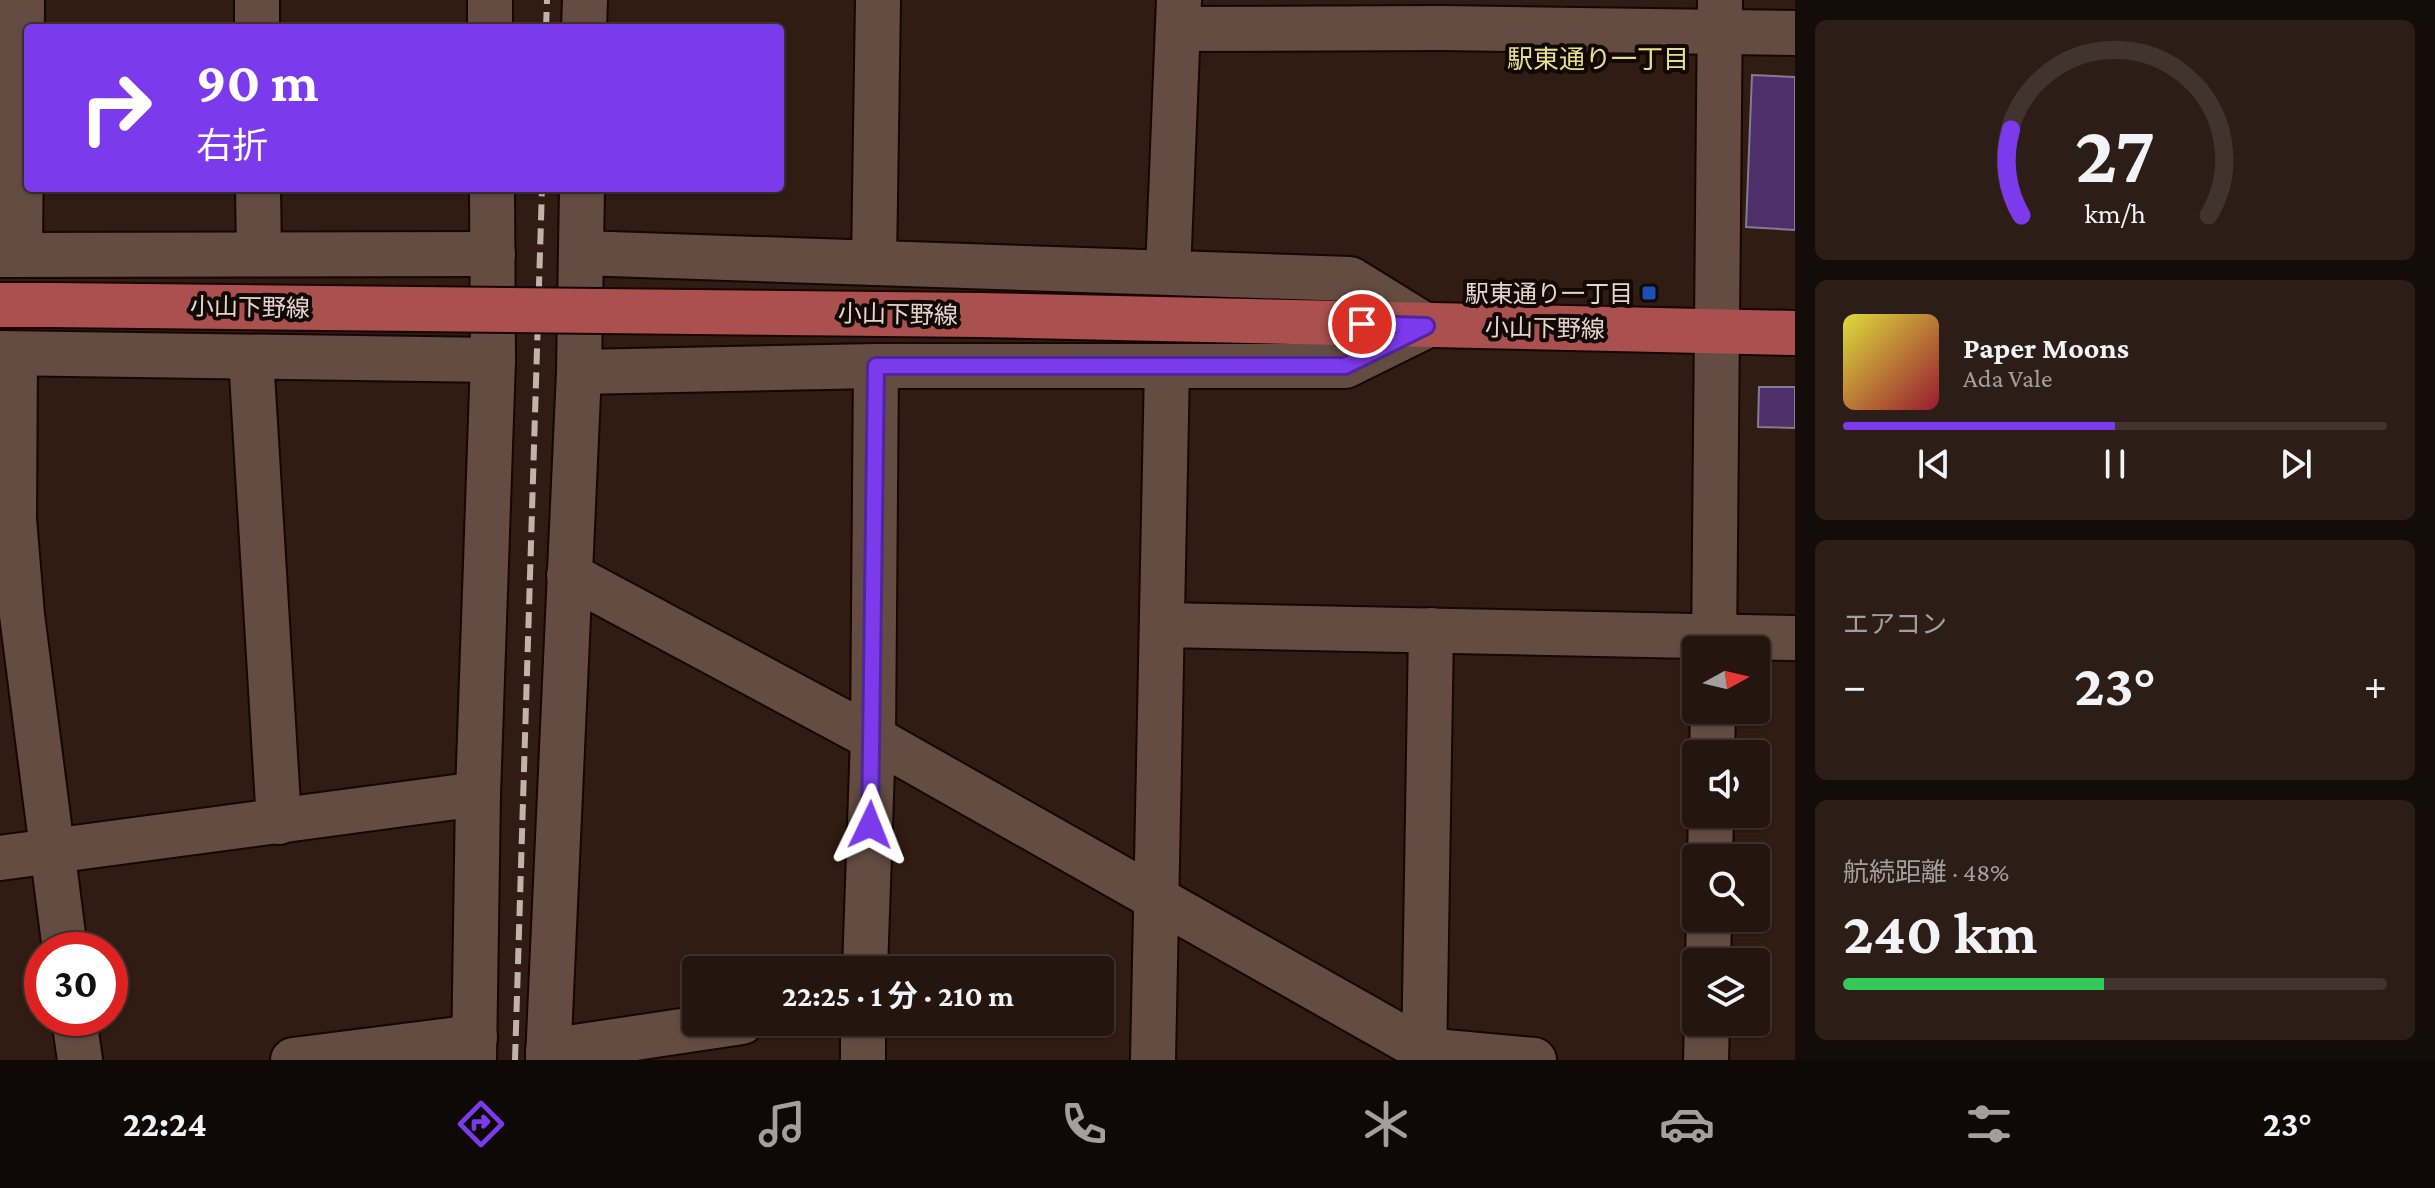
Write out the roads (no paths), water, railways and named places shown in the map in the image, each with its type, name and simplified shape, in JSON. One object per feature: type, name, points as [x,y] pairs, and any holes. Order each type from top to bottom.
[{"type":"main road","name":"小山下野線","points":[[0,305],[980,315],[1795,333]]},
{"type":"street","points":[[22,0],[10,255],[493,254]]},
{"type":"street","points":[[257,0],[257,24]]},
{"type":"street","points":[[490,0],[490,24]]},
{"type":"street","points":[[584,24],[585,0]]},
{"type":"street","points":[[874,263],[878,0]]},
{"type":"street","points":[[1168,272],[1178,15],[1720,16],[1795,33]]},
{"type":"street","points":[[1714,636],[1720,16]]},
{"type":"street","points":[[258,192],[259,254]]},
{"type":"street","points":[[293,1060],[474,1048],[478,794],[493,360],[492,192]]},
{"type":"street","points":[[582,192],[579,372],[548,1056],[682,1033]]},
{"type":"street","points":[[581,253],[1350,279],[1426,326]]},
{"type":"street","points":[[579,372],[876,366],[1345,366],[1426,326]]},
{"type":"street","points":[[63,932],[52,850],[11,616],[14,519],[7,354],[493,360]]},
{"type":"street","points":[[251,357],[279,822]]},
{"type":"street","points":[[865,956],[873,738],[876,366]]},
{"type":"street","points":[[1153,1060],[1167,367]]},
{"type":"street","points":[[569,575],[873,738],[1156,898],[1424,1055],[1534,1060]]},
{"type":"street","points":[[1163,625],[1431,630],[1682,642]]},
{"type":"street","points":[[1424,1055],[1431,630]]},
{"type":"street","points":[[1770,640],[1795,638]]},
{"type":"street","points":[[0,858],[478,794]]},
{"type":"street","points":[[77,1036],[80,1060]]},
{"type":"street","points":[[863,1036],[863,1060]]},
{"type":"street","points":[[1706,1060],[1707,1036]]},
{"type":"railway","points":[[546,24],[547,0]]},
{"type":"railway","points":[[515,1060],[542,192]]},
{"type":"place","name":"駅東通り一丁目","points":[[1649,293]]},
{"type":"district","name":"駅東通り一丁目","points":[[1598,59]]}]
